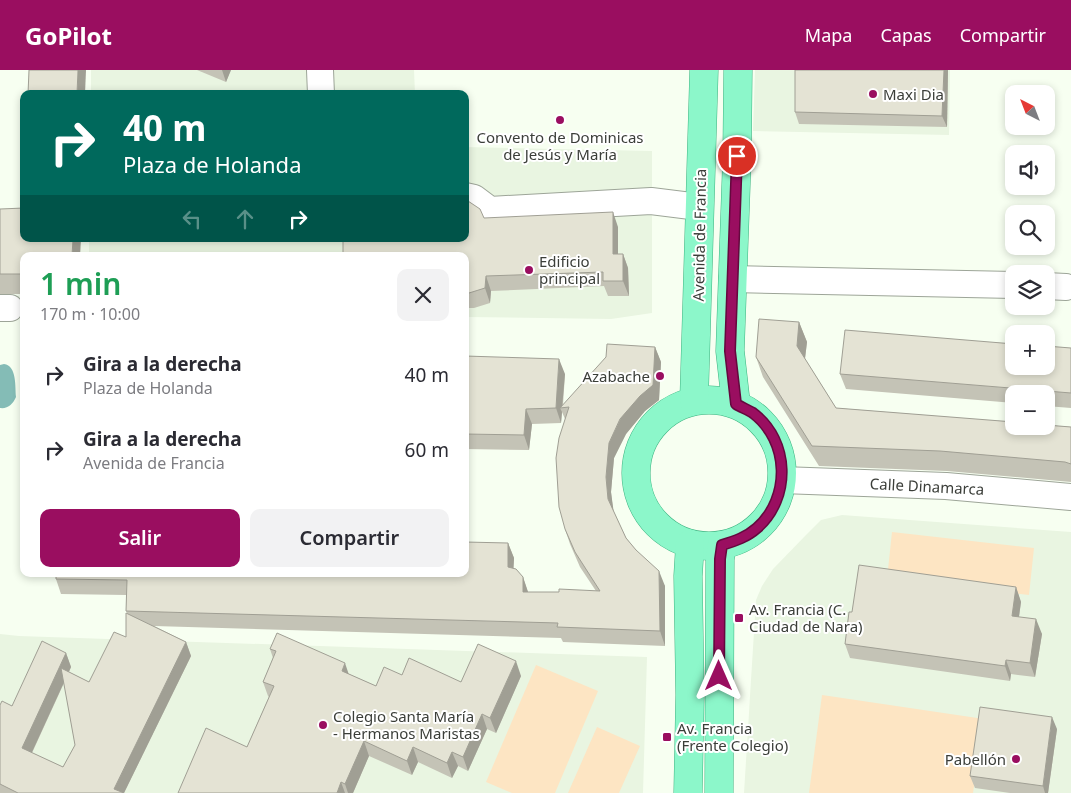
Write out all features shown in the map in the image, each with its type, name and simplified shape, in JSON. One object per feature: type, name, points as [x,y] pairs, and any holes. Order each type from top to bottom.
[{"type":"main road","name":"Avenida de Francia","points":[[694,401],[704,70]]},
{"type":"main road","points":[[736,404],[730,351],[738,70]]},
{"type":"main road","points":[[694,401],[736,404],[752,413],[766,426],[776,443],[782,461],[782,480],[778,499],[763,522],[740,539],[722,545],[690,544],[668,534],[650,517],[639,495],[636,471],[640,447],[653,426],[671,410],[694,401]]},
{"type":"main road","points":[[688,793],[690,695],[688,576],[690,544]]},
{"type":"main road","points":[[719,793],[720,559],[722,545]]},
{"type":"street","points":[[320,70],[321,90]]},
{"type":"street","points":[[469,197],[474,198],[490,210],[652,201],[699,207]]},
{"type":"street","points":[[732,279],[1005,285]]},
{"type":"street","name":"Calle Dinamarca","points":[[782,480],[946,486],[1071,497]]},
{"type":"shaded area","points":[[91,70],[414,70],[415,90],[91,90]]},
{"type":"shaded area","name":"Maxi Dia","points":[[755,70],[950,70],[949,135],[753,131]]},
{"type":"shaded area","points":[[469,147],[652,151],[652,313],[611,319],[469,317],[469,252],[89,252],[89,242],[469,242]]},
{"type":"shaded area","points":[[842,515],[1071,532],[1071,793],[744,793],[756,600],[773,569],[821,520]]},
{"type":"shaded area","points":[[892,532],[1034,548],[1029,595],[887,579]]},
{"type":"shaded area","name":"Colegio Santa María - Hermanos Maristas","points":[[0,634],[647,657],[643,793],[0,793]]},
{"type":"shaded area","points":[[536,665],[598,691],[555,793],[512,793],[486,782]]},
{"type":"shaded area","points":[[822,695],[984,719],[973,793],[809,793]]},
{"type":"shaded area","points":[[597,727],[640,746],[619,793],[568,793]]},
{"type":"water","points":[[4,364],[11,368],[13,372],[16,397],[10,406],[0,408],[0,365]]},
{"type":"building","points":[[29,70],[78,70],[77,90],[28,90]]},
{"type":"building","name":"Maxi Dia","points":[[795,70],[944,70],[942,116],[795,112]]},
{"type":"building","name":"Edificio principal","points":[[469,202],[480,209],[484,218],[613,212],[613,254],[623,254],[623,281],[603,281],[603,272],[486,276],[485,288],[469,293],[469,252],[343,252],[343,242],[469,242]]},
{"type":"building","points":[[20,208],[20,242],[73,242],[72,252],[20,252],[20,274],[0,274],[0,209]]},
{"type":"building","points":[[759,319],[799,322],[797,346],[836,408],[1005,421],[1005,435],[1055,435],[1055,426],[1071,427],[1071,464],[940,451],[812,446],[756,357]]},
{"type":"building","points":[[845,330],[1005,343],[1005,375],[1055,375],[1055,347],[1071,348],[1071,393],[1055,392],[1055,385],[1005,385],[1005,388],[840,374]]},
{"type":"building","points":[[607,344],[655,347],[653,385],[640,396],[620,419],[609,443],[606,477],[608,499],[626,538],[659,571],[660,631],[557,627],[558,623],[126,611],[127,580],[56,579],[56,577],[469,577],[469,542],[508,543],[508,567],[516,569],[523,577],[523,592],[559,592],[559,589],[600,591],[575,552],[565,529],[559,507],[556,458],[559,438],[569,407],[560,408],[606,357]]},
{"type":"building","points":[[469,356],[559,359],[556,408],[526,409],[524,435],[469,434]]},
{"type":"building","points":[[859,565],[1016,587],[1012,616],[1036,619],[1030,663],[1006,660],[1005,666],[845,644],[849,612],[852,612]]},
{"type":"building","points":[[126,613],[186,642],[114,789],[124,793],[18,793],[0,784],[0,705],[2,701],[12,706],[42,641],[66,653],[22,748],[63,767],[75,745],[61,668],[89,682],[114,632],[126,637]]},
{"type":"building","points":[[277,633],[345,663],[342,671],[376,686],[384,667],[402,675],[409,658],[461,682],[478,644],[516,661],[490,718],[482,714],[463,757],[452,752],[447,763],[413,747],[407,761],[364,741],[345,784],[341,782],[337,793],[178,793],[206,728],[247,747],[274,686],[263,682],[276,651],[270,649]]},
{"type":"building","name":"Pabellón","points":[[980,707],[1052,717],[1043,786],[970,776]]},
{"type":"place","name":"Maxi Dia","points":[[873,94]]},
{"type":"place","name":"Convento de Dominicas de Jesús y María","points":[[560,120]]},
{"type":"place","name":"Edificio principal","points":[[529,270]]},
{"type":"place","name":"Azabache","points":[[660,376]]},
{"type":"place","name":"Av. Francia (C. Ciudad de Nara)","points":[[739,618]]},
{"type":"place","name":"Colegio Santa María - Hermanos Maristas","points":[[323,725]]},
{"type":"place","name":"Av. Francia (Frente Colegio)","points":[[667,737]]},
{"type":"place","name":"Pabellón","points":[[1016,759]]},
{"type":"route","points":[[719,676],[720,559],[722,545],[740,539],[756,529],[769,515],[778,499],[782,480],[782,461],[776,443],[766,426],[752,413],[736,404],[730,351],[737,156]]}]
